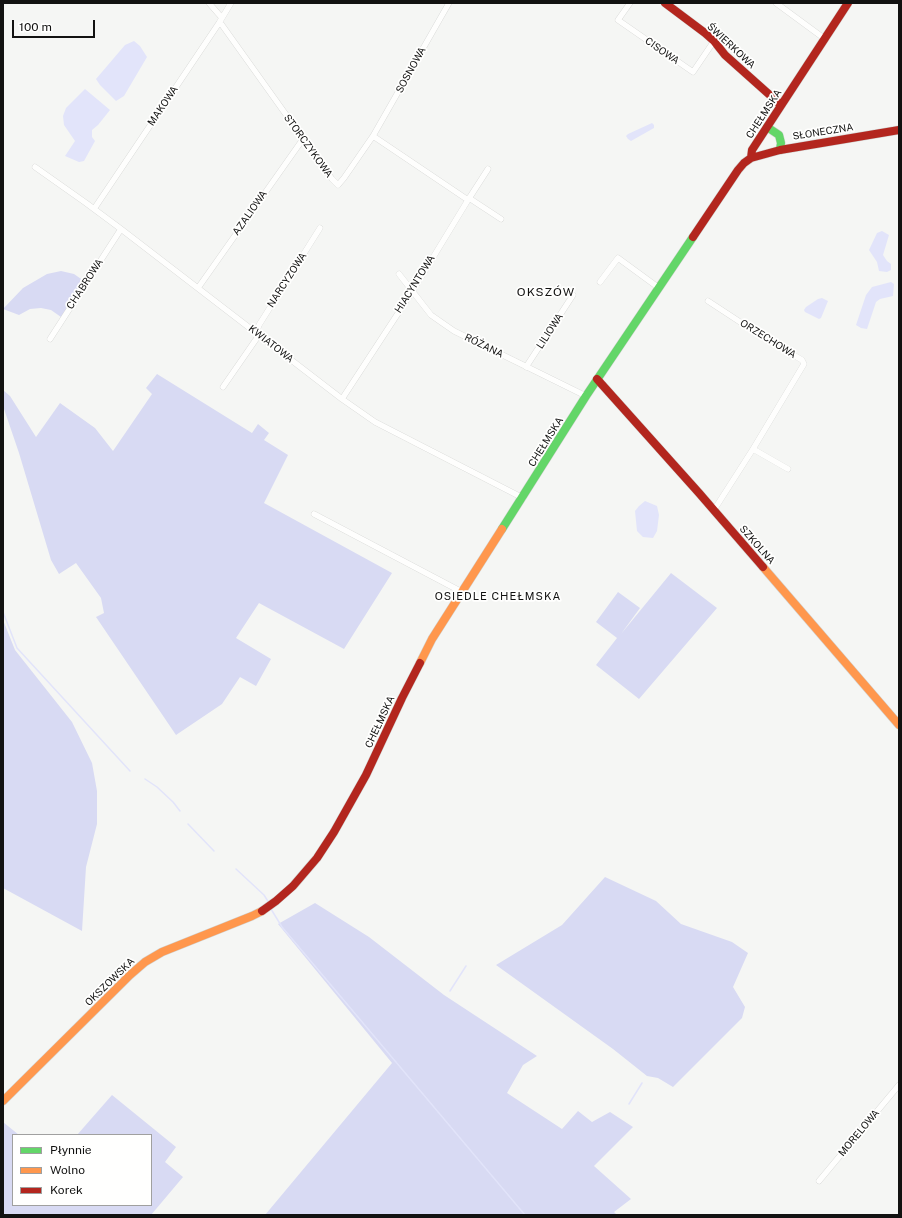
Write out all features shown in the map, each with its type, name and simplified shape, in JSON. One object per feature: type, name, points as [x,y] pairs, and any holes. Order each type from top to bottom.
[{"type":"main road","name":"ŚWIERKOWA","points":[[665,3],[714,42],[725,55],[781,105]]},
{"type":"main road","name":"CHEŁMSKA","points":[[276,901],[293,886],[317,858],[334,832],[369,768],[426,650],[597,379],[738,170],[751,158],[752,150],[848,3]]},
{"type":"main road","points":[[767,127],[778,135],[781,143],[780,150]]},
{"type":"main road","name":"SŁONECZNA","points":[[751,158],[780,150],[899,130]]},
{"type":"main road","name":"SZKOLNA","points":[[597,379],[714,510],[899,725]]},
{"type":"main road","name":"OKSZOWSKA","points":[[3,1101],[130,975],[145,962],[162,952],[252,916],[266,909],[276,901]]},
{"type":"street","name":"STORCZYKOWA","points":[[209,3],[222,25],[302,139],[338,185],[373,136]]},
{"type":"street","name":"MAKOWA","points":[[94,209],[231,3]]},
{"type":"street","name":"SOSNOWA","points":[[373,136],[449,3]]},
{"type":"street","name":"CISOWA","points":[[630,3],[618,20],[693,72],[714,42]]},
{"type":"street","points":[[776,3],[825,39]]},
{"type":"street","points":[[373,136],[501,219]]},
{"type":"street","name":"AZALIOWA","points":[[198,288],[302,139]]},
{"type":"street","name":"KWIATOWA","points":[[35,167],[121,229],[342,400],[375,422],[523,498]]},
{"type":"street","name":"HIACYNTOWA","points":[[342,400],[412,292],[488,169]]},
{"type":"street","name":"NARCYZOWA","points":[[223,387],[257,334],[259,325],[320,228]]},
{"type":"street","name":"CHABROWA","points":[[50,339],[121,229]]},
{"type":"street","points":[[600,282],[618,258],[659,288]]},
{"type":"street","name":"RÓŻANA","points":[[399,274],[431,315],[454,331],[586,396]]},
{"type":"street","name":"LILIOWA","points":[[526,367],[573,295]]},
{"type":"street","name":"ORZECHOWA","points":[[708,301],[766,339],[802,360],[804,364],[714,510]]},
{"type":"street","points":[[753,449],[788,469]]},
{"type":"street","points":[[314,514],[462,592]]},
{"type":"street","name":"MORELOWA","points":[[819,1180],[899,1085]]},
{"type":"shaded area","points":[[134,41],[140,46],[147,57],[124,96],[116,101],[96,79],[125,45]]},
{"type":"shaded area","points":[[85,89],[110,110],[92,130],[92,137],[95,141],[84,161],[79,162],[65,156],[75,141],[64,125],[63,116],[66,108]]},
{"type":"shaded area","points":[[652,123],[654,128],[631,141],[626,136],[628,134]]},
{"type":"shaded area","points":[[882,231],[889,235],[883,255],[891,264],[891,270],[887,272],[879,271],[877,262],[869,250],[877,233]]},
{"type":"shaded area","points":[[61,271],[74,274],[84,281],[61,317],[51,310],[41,308],[30,309],[19,315],[3,309],[23,288],[47,274]]},
{"type":"shaded area","points":[[891,282],[894,284],[893,296],[880,299],[876,302],[867,329],[856,325],[866,295],[872,287]]},
{"type":"shaded area","points":[[822,298],[828,301],[821,318],[819,319],[805,312],[804,310],[806,307]]},
{"type":"shaded area","points":[[157,374],[252,433],[258,424],[269,433],[264,440],[288,455],[264,503],[392,573],[344,649],[259,603],[236,638],[271,659],[256,686],[240,677],[222,704],[176,735],[96,617],[104,613],[101,598],[76,563],[59,574],[51,560],[19,453],[3,406],[3,390],[10,396],[36,437],[60,403],[95,428],[113,451],[152,394],[146,388]]},
{"type":"shaded area","points":[[645,501],[657,506],[659,515],[657,531],[653,538],[643,537],[637,531],[635,511]]},
{"type":"shaded area","points":[[671,573],[717,608],[639,699],[596,665],[617,638],[596,622],[618,592],[640,608],[621,634]]},
{"type":"shaded area","points":[[3,620],[15,650],[72,722],[92,763],[97,791],[97,824],[86,867],[82,931],[3,888]]},
{"type":"shaded area","points":[[605,877],[656,901],[681,924],[732,942],[748,953],[733,987],[745,1007],[742,1018],[673,1087],[658,1078],[647,1076],[613,1049],[496,965],[562,925]]},
{"type":"shaded area","points":[[315,903],[369,937],[444,995],[537,1056],[523,1065],[507,1093],[562,1129],[578,1111],[592,1122],[610,1112],[633,1127],[594,1166],[631,1199],[614,1212],[617,1215],[265,1215],[392,1063],[278,924]]},
{"type":"shaded area","points":[[112,1095],[176,1147],[165,1162],[183,1177],[151,1215],[3,1215],[3,1122],[18,1134],[12,1134],[12,1206],[152,1206],[152,1134],[78,1134]]},
{"type":"waterway","points":[[3,612],[17,648],[130,771]]},
{"type":"waterway","points":[[145,779],[157,787],[180,811]]},
{"type":"waterway","points":[[188,824],[214,851]]},
{"type":"waterway","points":[[236,869],[264,895],[269,903]]},
{"type":"waterway","points":[[271,909],[282,927],[525,1215]]},
{"type":"waterway","points":[[450,991],[466,966]]},
{"type":"waterway","points":[[629,1104],[642,1083]]},
{"type":"traffic: fast","points":[[767,127],[779,135],[781,143],[780,150]]},
{"type":"traffic: fast","points":[[502,529],[586,396],[693,237]]},
{"type":"traffic: slow","points":[[420,663],[432,639],[502,529]]},
{"type":"traffic: slow","points":[[763,567],[899,725]]},
{"type":"traffic: slow","points":[[3,1101],[130,975],[145,962],[162,952],[262,911]]},
{"type":"traffic: jam","points":[[665,3],[705,33],[714,41],[725,55],[781,105]]},
{"type":"traffic: jam","points":[[751,158],[752,150],[848,3]]},
{"type":"traffic: jam","points":[[693,237],[738,170],[751,158],[780,150],[899,130]]},
{"type":"traffic: jam","points":[[597,379],[763,567]]},
{"type":"traffic: jam","points":[[262,911],[293,886],[317,858],[334,832],[366,775],[420,663]]},
{"type":"district","name":"OKSZÓW","points":[[546,292]]},
{"type":"district","name":"OSIEDLE CHEŁMSKA","points":[[498,597]]}]
